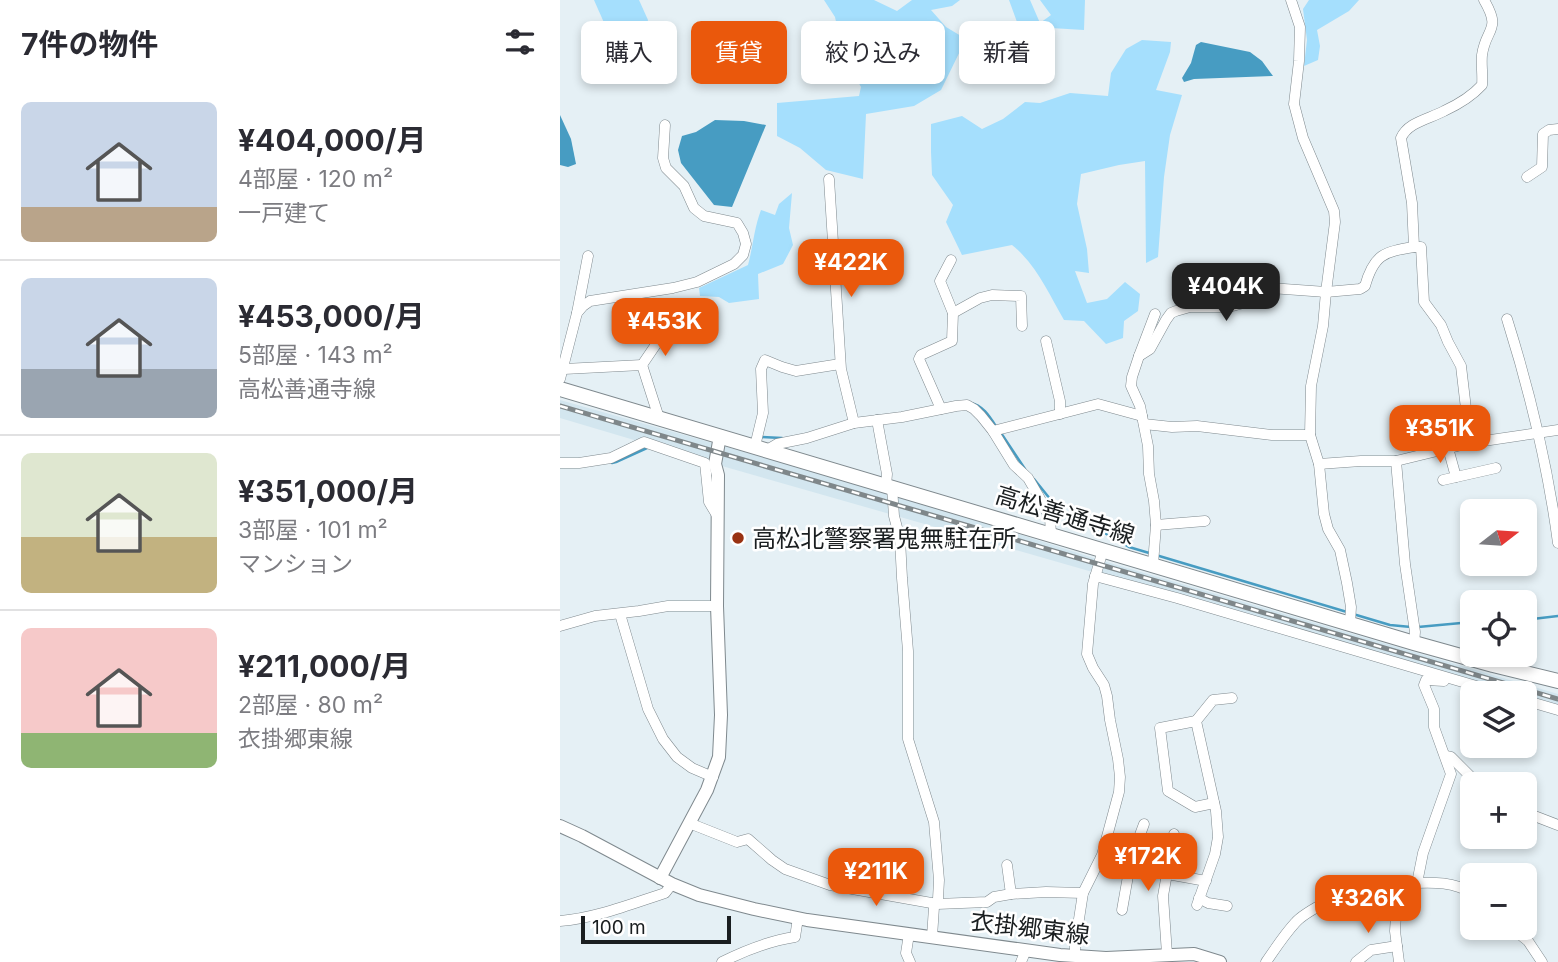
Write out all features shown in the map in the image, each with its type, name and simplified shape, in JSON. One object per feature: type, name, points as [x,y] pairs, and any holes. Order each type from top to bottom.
[{"type":"main road","name":"高松善通寺線","points":[[560,389],[1414,643],[1558,681]]},
{"type":"main road","points":[[666,881],[689,823],[713,777],[721,743],[717,606],[718,475],[715,464],[720,436]]},
{"type":"main road","name":"衣掛郷東線","points":[[560,826],[666,881],[699,894],[798,918],[932,937],[1024,956],[1106,958],[1194,954],[1220,962]]},
{"type":"street","points":[[1291,0],[1300,27],[1294,104],[1303,138],[1334,211],[1323,326],[1311,386],[1310,435],[1319,464],[1324,514],[1328,529],[1340,550],[1351,607],[1350,623]]},
{"type":"street","points":[[1414,247],[1412,203],[1401,138],[1405,129],[1445,111],[1476,92],[1482,85],[1484,47],[1494,23],[1493,14],[1484,0]]},
{"type":"street","points":[[577,313],[590,300],[654,292],[697,282],[734,264],[743,256],[746,244],[744,233],[737,223],[704,216],[694,208],[684,186],[666,168],[663,158],[665,125]]},
{"type":"street","points":[[1527,177],[1542,167],[1544,134],[1558,129]]},
{"type":"street","points":[[829,178],[840,364],[854,423]]},
{"type":"street","points":[[1139,356],[1150,349],[1166,320],[1176,311],[1190,307],[1229,307],[1247,302],[1270,288],[1325,292],[1360,289],[1365,286],[1370,269],[1389,251],[1421,247],[1424,302],[1441,325],[1461,366],[1470,443]]},
{"type":"street","points":[[588,256],[562,374],[642,365],[663,334]]},
{"type":"street","points":[[941,409],[919,359],[921,355],[952,341],[953,313],[940,281],[951,260]]},
{"type":"street","points":[[953,313],[980,298],[992,295],[1021,296],[1022,326]]},
{"type":"street","points":[[1153,564],[1156,525],[1148,446],[1140,406],[1131,386],[1155,314]]},
{"type":"street","points":[[1507,319],[1538,432],[1558,544]]},
{"type":"street","points":[[1046,341],[1060,401],[1060,414]]},
{"type":"street","points":[[840,364],[796,371],[765,360],[761,369],[761,448],[807,438],[854,423],[902,418],[967,405],[974,409],[993,431],[1014,465],[1028,478],[1050,518],[1051,534]]},
{"type":"street","points":[[642,365],[659,418]]},
{"type":"street","points":[[993,431],[1098,404],[1172,427],[1197,426],[1272,435],[1310,435]]},
{"type":"street","points":[[877,420],[900,539],[908,650],[908,739],[934,822],[939,880],[932,937]]},
{"type":"street","points":[[1319,464],[1396,461],[1470,443],[1558,430]]},
{"type":"street","points":[[560,463],[611,458],[644,442],[705,463],[709,502],[718,519]]},
{"type":"street","points":[[1448,448],[1456,477]]},
{"type":"street","points":[[1396,461],[1414,643]]},
{"type":"street","points":[[1443,480],[1496,468]]},
{"type":"street","points":[[1156,525],[1205,521]]},
{"type":"street","points":[[1075,956],[1083,893],[1102,855],[1118,796],[1120,777],[1107,696],[1087,654],[1093,584],[1103,550]]},
{"type":"street","points":[[1095,576],[1460,681]]},
{"type":"street","points":[[560,626],[595,617],[668,606],[717,606]]},
{"type":"street","points":[[620,614],[648,709],[663,739],[677,757],[692,768],[713,777]]},
{"type":"street","points":[[1417,883],[1423,853],[1451,774],[1434,727],[1434,709],[1424,685],[1426,680],[1455,680]]},
{"type":"street","points":[[1214,803],[1195,807],[1168,791],[1160,728],[1196,721],[1213,700],[1232,698]]},
{"type":"street","points":[[1537,704],[1558,710]]},
{"type":"street","points":[[1196,721],[1214,803],[1218,837],[1216,854],[1198,902],[1227,906]]},
{"type":"street","points":[[1446,756],[1451,757],[1466,772]]},
{"type":"street","points":[[1537,817],[1558,825]]},
{"type":"street","points":[[689,823],[737,842],[748,839],[785,869],[830,885],[936,904],[987,902],[994,897],[1011,894],[1083,893]]},
{"type":"street","points":[[1122,910],[1129,867],[1144,824]]},
{"type":"street","points":[[1167,954],[1163,896],[1174,834]]},
{"type":"street","points":[[1007,865],[1011,894]]},
{"type":"street","points":[[1129,867],[1206,881]]},
{"type":"street","points":[[560,920],[594,915],[665,893],[666,881]]},
{"type":"street","points":[[1266,962],[1296,921],[1351,890],[1366,885],[1422,882],[1460,887]]},
{"type":"street","points":[[1398,883],[1395,931],[1399,962]]},
{"type":"street","points":[[722,962],[758,945],[795,937],[798,918]]},
{"type":"street","points":[[909,934],[906,953],[910,962]]},
{"type":"street","points":[[1527,940],[1542,962]]},
{"type":"street","points":[[1356,962],[1371,950],[1397,946]]},
{"type":"shaded area","points":[[594,0],[639,0],[648,20],[648,21],[603,21]]},
{"type":"shaded area","points":[[824,0],[874,0],[897,11],[912,0],[960,0],[952,6],[931,10],[941,21],[836,21]]},
{"type":"shaded area","points":[[1009,0],[1030,0],[1039,21],[1017,21]]},
{"type":"shaded area","points":[[1040,0],[1085,0],[1084,30],[1055,28],[1055,21],[1043,21],[1051,15]]},
{"type":"shaded area","points":[[1309,0],[1359,0],[1349,11],[1317,30],[1320,46],[1318,60],[1304,66],[1307,40],[1303,9]]},
{"type":"shaded area","points":[[945,26],[959,35],[959,53],[945,82]]},
{"type":"shaded area","points":[[1142,40],[1171,42],[1156,90],[1182,95],[1170,135],[1158,257],[1146,263],[1145,161],[1081,174],[1077,204],[1087,249],[1089,273],[1075,271],[1087,303],[1107,299],[1125,282],[1140,294],[1138,311],[1124,321],[1123,338],[1106,344],[1084,321],[1064,320],[1035,270],[1012,245],[962,255],[946,222],[953,205],[932,175],[931,124],[962,116],[982,129],[1003,119],[1025,102],[1040,103],[1070,93],[1108,96],[1111,73],[1126,49]]},
{"type":"shaded area","points":[[1201,42],[1250,52],[1262,61],[1273,76],[1194,79],[1184,82],[1182,78],[1191,63],[1196,45]]},
{"type":"shaded area","points":[[859,84],[944,84],[941,90],[914,106],[866,114],[863,179],[826,170],[800,148],[777,136],[777,103],[859,96]]},
{"type":"shaded area","points":[[560,115],[571,139],[576,164],[568,167],[560,165]]},
{"type":"shaded area","points":[[715,120],[766,125],[732,207],[714,205],[681,163],[678,150],[682,136],[696,132]]},
{"type":"shaded area","points":[[792,193],[789,228],[793,245],[783,264],[758,274],[759,299],[729,303],[719,297],[700,296],[699,288],[748,265],[761,210],[775,215],[779,204]]},
{"type":"shaded area","points":[[560,400],[893,494],[1100,560],[1514,681],[1466,681],[560,418]]},
{"type":"shaded area","points":[[1537,688],[1558,694],[1558,708],[1537,702]]},
{"type":"waterway","points":[[970,403],[982,409],[997,428]]},
{"type":"waterway","points":[[1001,433],[1025,469]]},
{"type":"waterway","points":[[760,437],[782,438]]},
{"type":"waterway","points":[[612,463],[647,448]]},
{"type":"waterway","points":[[1034,479],[1059,510],[1129,547],[1347,612]]},
{"type":"waterway","points":[[1353,614],[1390,625],[1411,627]]},
{"type":"waterway","points":[[1537,618],[1558,616]]},
{"type":"waterway","points":[[1418,627],[1460,623]]},
{"type":"railway","points":[[560,406],[1558,699]]},
{"type":"place","name":"高松北警察署鬼無駐在所","points":[[738,538]]}]
